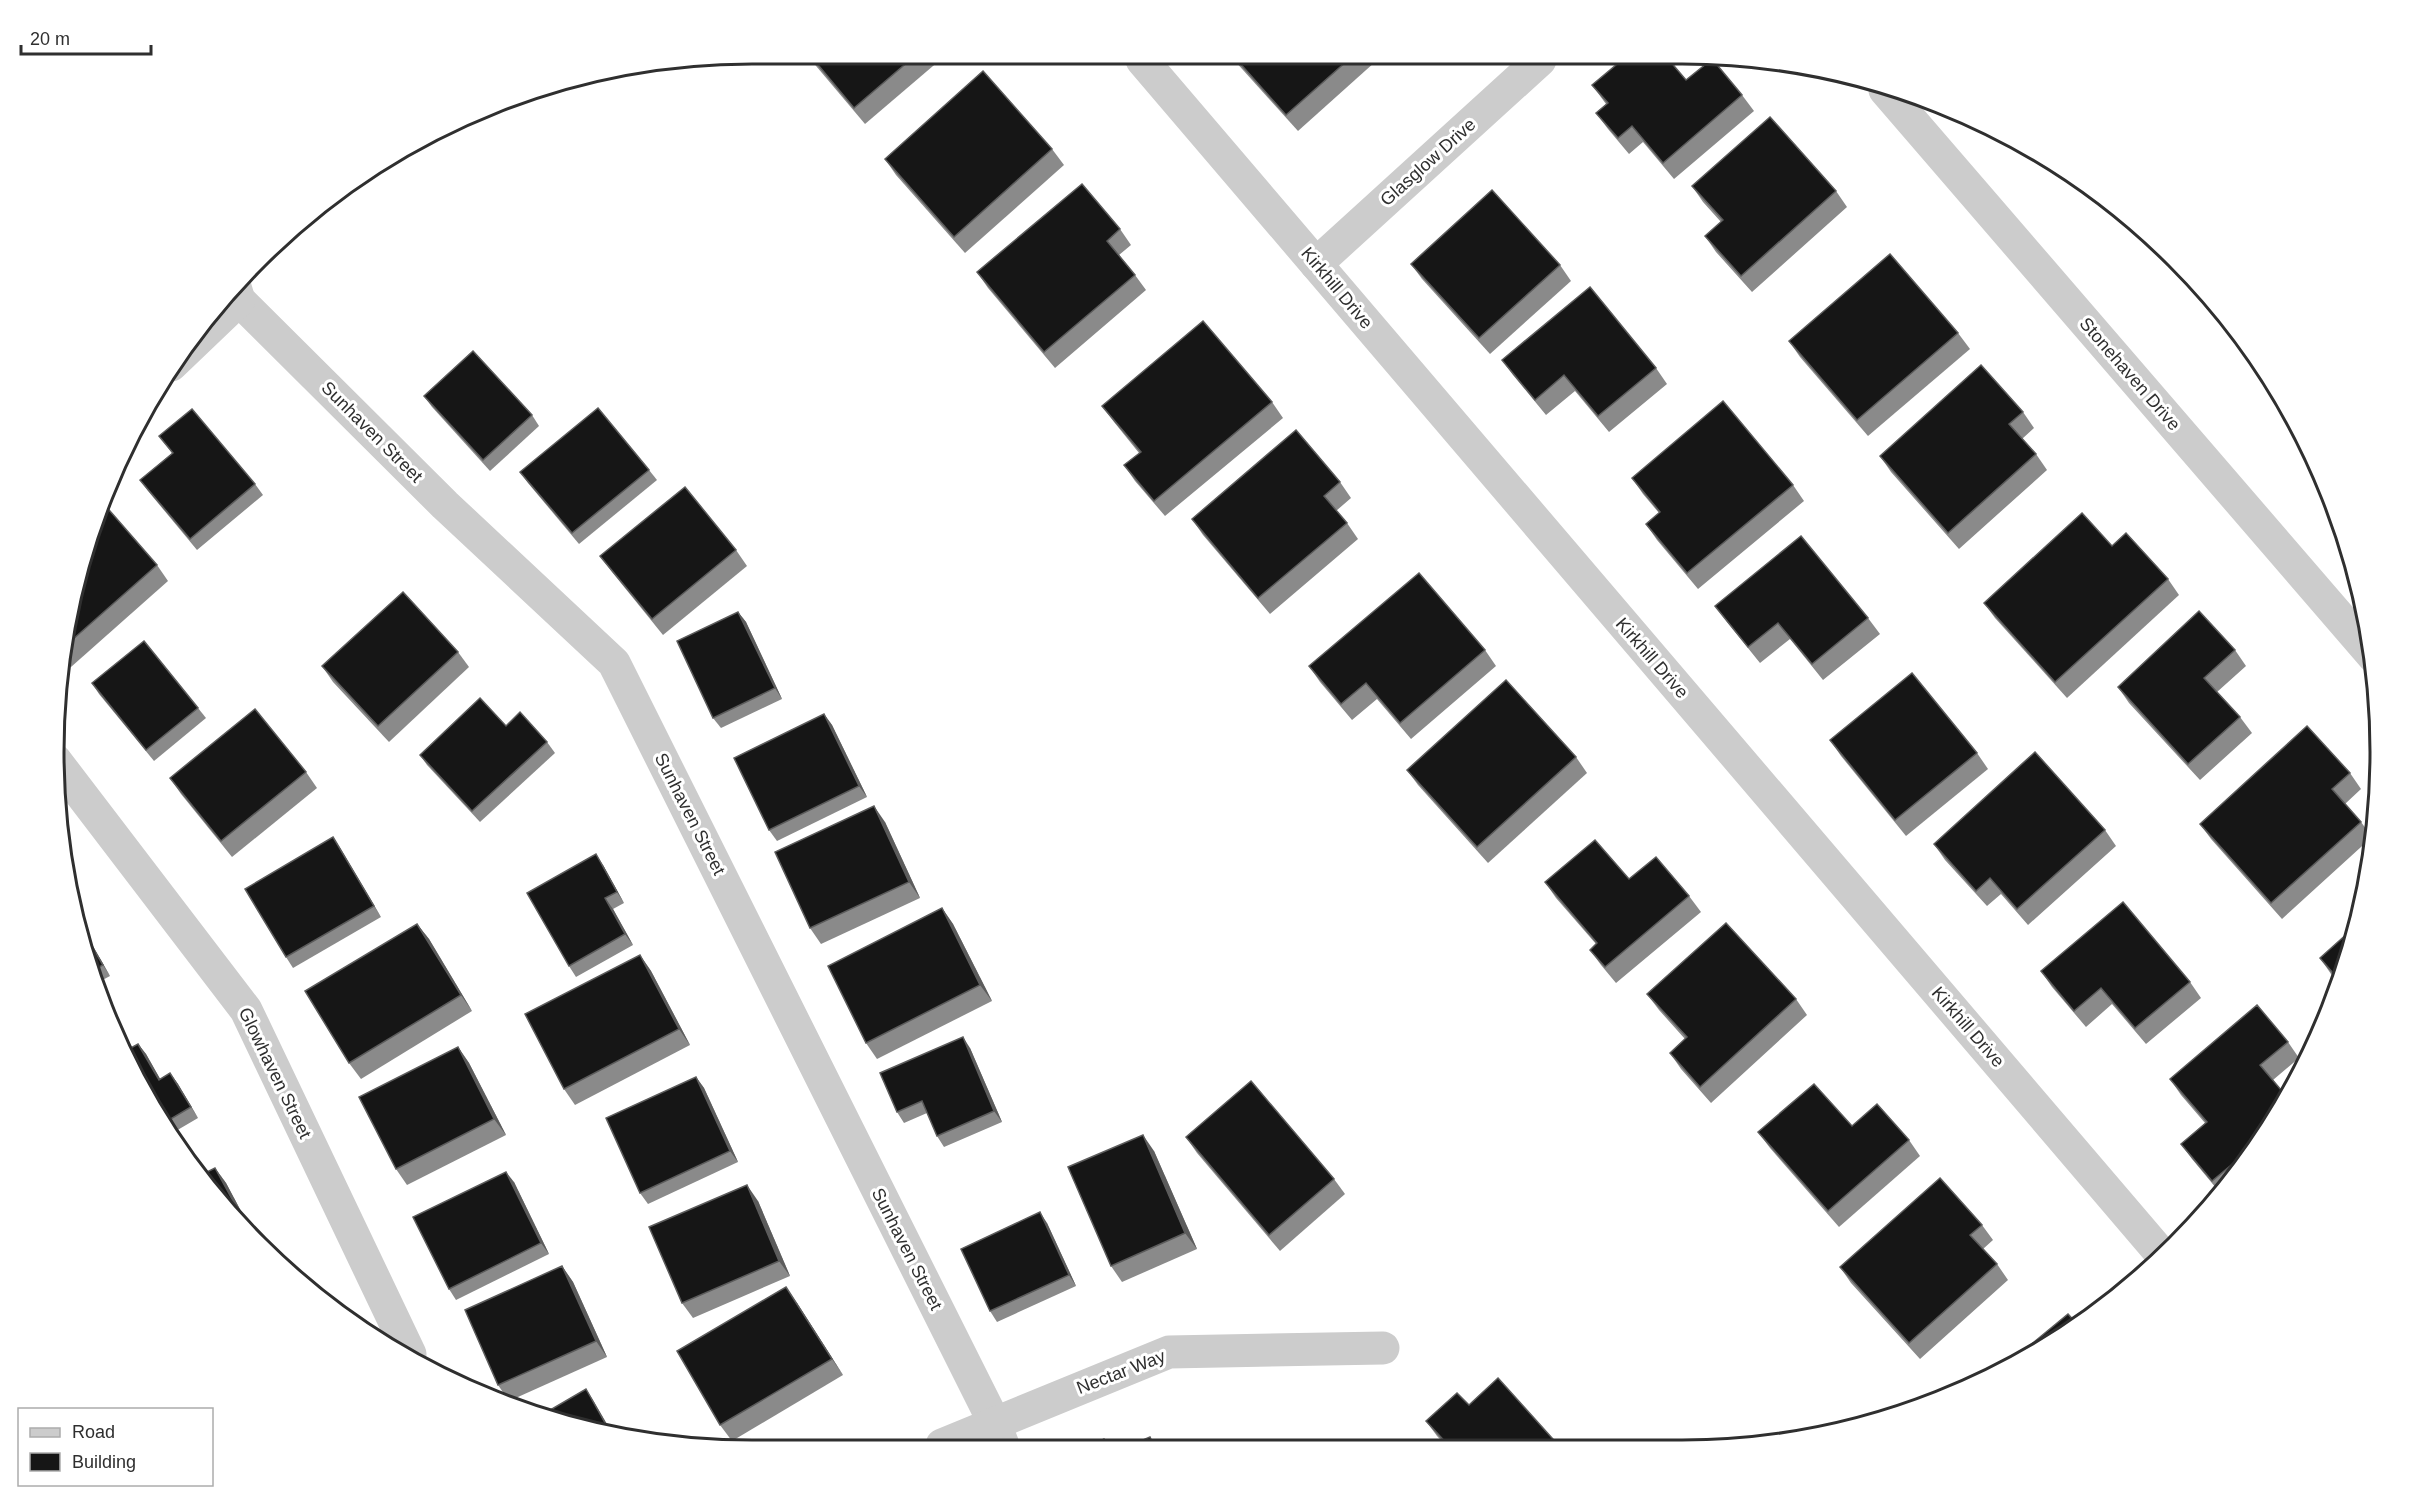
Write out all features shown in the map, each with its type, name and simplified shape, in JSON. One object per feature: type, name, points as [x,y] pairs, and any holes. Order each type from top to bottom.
[{"type":"street","name":"Kirkhill Drive","points":[[1145,64],[2157,1249]]},
{"type":"street","name":"Glasglow Drive","points":[[1316,264],[1536,64]]},
{"type":"street","name":"Stonehaven Drive","points":[[1891,97],[2361,642]]},
{"type":"street","name":"Sunhaven Street","points":[[238,295],[445,505],[614,663],[998,1434]]},
{"type":"street","name":"Glowhaven Street","points":[[65,773],[246,1010],[406,1346]]},
{"type":"street","name":"Nectar Way","points":[[967,1440],[998,1434],[1170,1352],[1383,1348]]},
{"type":"building","points":[[817,64],[905,64],[854,108]]},
{"type":"building","points":[[1241,64],[1343,64],[1286,115]]},
{"type":"building","points":[[1617,64],[1672,64],[1686,80],[1705,65],[1718,66],[1742,95],[1663,163],[1632,126],[1618,138],[1596,113],[1608,103],[1592,85]]},
{"type":"building","points":[[983,71],[1052,149],[954,237],[885,159]]},
{"type":"building","points":[[1770,117],[1836,191],[1741,276],[1705,236],[1723,220],[1692,186]]},
{"type":"building","points":[[1082,184],[1120,229],[1107,241],[1135,275],[1044,352],[977,272]]},
{"type":"building","points":[[1492,190],[1560,265],[1479,338],[1411,264]]},
{"type":"building","points":[[1890,254],[1958,333],[1857,420],[1789,341]]},
{"type":"building","points":[[1590,287],[1656,368],[1598,416],[1564,375],[1535,400],[1502,360]]},
{"type":"building","points":[[1203,321],[1272,402],[1154,501],[1124,465],[1141,452],[1102,406]]},
{"type":"building","points":[[473,351],[532,415],[483,460],[424,396]]},
{"type":"building","points":[[1981,365],[2023,412],[2009,424],[2036,454],[1948,533],[1880,456]]},
{"type":"building","points":[[1723,401],[1793,485],[1687,573],[1646,524],[1660,512],[1632,478]]},
{"type":"building","points":[[598,408],[649,470],[572,533],[520,472]]},
{"type":"building","points":[[192,409],[255,484],[190,539],[140,480],[173,453],[159,436]]},
{"type":"building","points":[[1296,430],[1340,482],[1324,496],[1347,523],[1258,598],[1192,519]]},
{"type":"building","points":[[685,487],[736,550],[652,619],[600,556]]},
{"type":"building","points":[[109,510],[157,565],[74,638],[88,574]]},
{"type":"building","points":[[2082,513],[2112,546],[2126,533],[2168,579],[2055,682],[1984,603]]},
{"type":"building","points":[[1801,536],[1868,618],[1812,664],[1778,623],[1748,647],[1715,606]]},
{"type":"building","points":[[1419,573],[1485,650],[1400,723],[1366,683],[1341,704],[1309,666]]},
{"type":"building","points":[[403,592],[458,652],[378,726],[322,666]]},
{"type":"building","points":[[2199,611],[2235,650],[2204,678],[2240,717],[2188,764],[2118,687]]},
{"type":"building","points":[[738,612],[775,688],[713,718],[677,641]]},
{"type":"building","points":[[144,641],[198,708],[146,750],[92,683]]},
{"type":"building","points":[[1912,673],[1977,753],[1895,820],[1830,740]]},
{"type":"building","points":[[1506,680],[1576,757],[1477,847],[1407,770]]},
{"type":"building","points":[[480,698],[506,726],[520,712],[547,742],[472,811],[420,755]]},
{"type":"building","points":[[255,709],[306,772],[221,841],[170,778]]},
{"type":"building","points":[[824,714],[859,786],[769,830],[734,758]]},
{"type":"building","points":[[2307,726],[2350,773],[2332,789],[2361,822],[2271,903],[2200,824]]},
{"type":"building","points":[[2035,752],[2105,830],[2017,909],[1990,878],[1976,891],[1934,844]]},
{"type":"building","points":[[874,806],[909,882],[810,928],[775,852]]},
{"type":"building","points":[[333,837],[374,906],[286,957],[245,889]]},
{"type":"building","points":[[1595,840],[1629,879],[1656,857],[1689,896],[1605,967],[1590,950],[1597,943],[1545,882]]},
{"type":"building","points":[[596,854],[617,892],[605,898],[625,934],[569,966],[527,893]]},
{"type":"building","points":[[2123,902],[2190,982],[2135,1028],[2101,988],[2074,1011],[2041,971]]},
{"type":"building","points":[[942,908],[980,985],[866,1043],[828,966]]},
{"type":"building","points":[[1726,923],[1796,999],[1700,1087],[1670,1053],[1687,1037],[1647,994]]},
{"type":"building","points":[[417,924],[461,995],[349,1063],[305,991]]},
{"type":"building","points":[[2345,935],[2334,974],[2320,958]]},
{"type":"building","points":[[94,950],[103,965],[99,967]]},
{"type":"building","points":[[640,955],[679,1029],[564,1089],[525,1014]]},
{"type":"building","points":[[2257,1005],[2288,1042],[2260,1065],[2281,1090],[2255,1134],[2234,1163],[2212,1181],[2181,1144],[2207,1122],[2170,1079]]},
{"type":"building","points":[[963,1037],[994,1111],[937,1136],[922,1101],[897,1112],[880,1073]]},
{"type":"building","points":[[138,1044],[159,1080],[170,1073],[191,1107],[171,1119],[131,1048]]},
{"type":"building","points":[[458,1047],[494,1119],[396,1169],[359,1097]]},
{"type":"building","points":[[696,1077],[730,1151],[640,1193],[606,1118]]},
{"type":"building","points":[[1251,1081],[1334,1179],[1269,1235],[1186,1137]]},
{"type":"building","points":[[1814,1084],[1852,1126],[1877,1104],[1909,1140],[1828,1211],[1758,1132]]},
{"type":"building","points":[[1143,1135],[1185,1233],[1111,1266],[1068,1167]]},
{"type":"building","points":[[215,1168],[235,1205],[235,1205],[208,1172]]},
{"type":"building","points":[[506,1172],[541,1243],[449,1289],[413,1217]]},
{"type":"building","points":[[1940,1178],[1982,1225],[1970,1235],[1997,1264],[1909,1343],[1840,1267]]},
{"type":"building","points":[[747,1185],[779,1261],[682,1303],[649,1227]]},
{"type":"building","points":[[1040,1212],[1069,1275],[990,1311],[961,1249]]},
{"type":"building","points":[[562,1266],[596,1341],[498,1385],[465,1310]]},
{"type":"building","points":[[786,1287],[832,1359],[720,1425],[677,1351]]},
{"type":"building","points":[[2068,1314],[2072,1319],[2065,1324],[2031,1345]]},
{"type":"building","points":[[1498,1378],[1554,1440],[1444,1440],[1426,1421],[1457,1393],[1469,1405]]},
{"type":"building","points":[[586,1389],[605,1423],[574,1416],[551,1409]]}]
